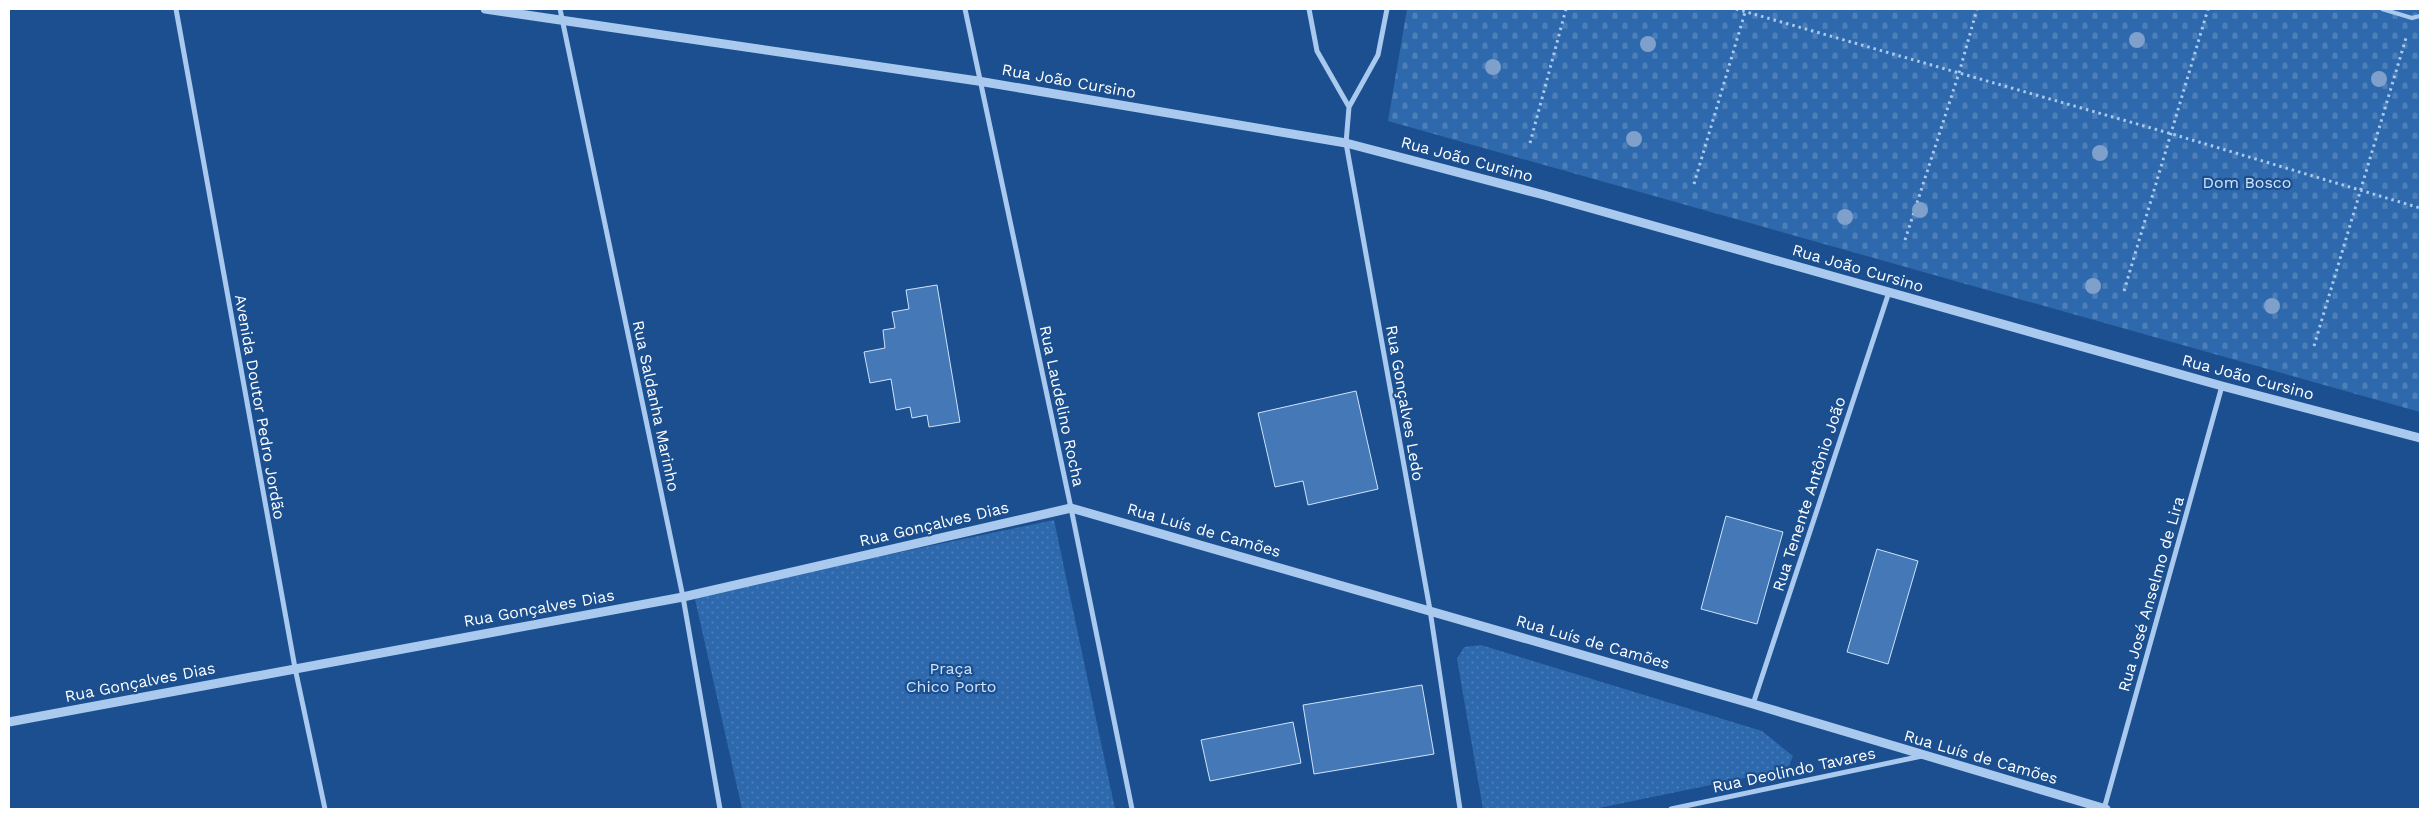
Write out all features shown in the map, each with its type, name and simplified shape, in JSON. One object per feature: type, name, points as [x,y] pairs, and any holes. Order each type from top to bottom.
[{"type":"street","name":"Avenida Doutor Pedro Jordão","points":[[176,9],[295,668],[325,809]]},
{"type":"street","name":"Rua João Cursino","points":[[485,9],[978,81],[1346,143],[1544,195],[2222,386],[2420,438]]},
{"type":"street","name":"Rua Saldanha Marinho","points":[[560,9],[683,597],[720,809]]},
{"type":"street","name":"Rua Laudelino Rocha","points":[[965,9],[978,81],[1071,508],[1132,809]]},
{"type":"street","points":[[1309,9],[1317,51],[1349,106]]},
{"type":"street","points":[[1349,106],[1378,55],[1386,9]]},
{"type":"street","name":"Rua Gonçalves Ledo","points":[[1349,106],[1346,143],[1430,610],[1460,809]]},
{"type":"street","name":"Rua Tenente Antônio João","points":[[1754,704],[1889,292]]},
{"type":"street","name":"Rua José Anselmo de Lira","points":[[2104,809],[2222,386]]},
{"type":"street","name":"Rua Gonçalves Dias","points":[[9,722],[683,597],[1071,508]]},
{"type":"street","name":"Rua Luís de Camões","points":[[1071,508],[1754,704],[1922,756],[2104,809]]},
{"type":"street","name":"Rua Deolindo Tavares","points":[[1670,809],[1922,756]]},
{"type":"lane","points":[[2382,9],[2412,18],[2420,16]]},
{"type":"path","points":[[1530,143],[1566,9]]},
{"type":"path","points":[[1736,9],[1745,10],[2172,134],[2420,208]]},
{"type":"path","points":[[1905,240],[1959,73],[1977,9]]},
{"type":"path","points":[[2124,291],[2208,9]]},
{"type":"path","points":[[1694,184],[1745,10]]},
{"type":"path","points":[[2314,346],[2412,18]]},
{"type":"green space","name":"Dom Bosco","points":[[1407,9],[2420,9],[2420,412],[1388,121]]},
{"type":"green space","name":"Praça Chico Porto","points":[[1054,520],[1115,809],[742,809],[695,599],[697,599],[696,595]]},
{"type":"green space","points":[[1481,645],[1762,731],[1793,756],[1789,766],[1779,771],[1594,809],[1483,809],[1457,659],[1464,647]]},
{"type":"building","points":[[937,285],[960,422],[929,427],[927,415],[912,418],[910,407],[896,410],[891,379],[870,383],[864,352],[885,348],[883,330],[895,328],[892,312],[909,309],[906,290]]},
{"type":"building","points":[[1356,391],[1378,489],[1308,505],[1303,481],[1275,487],[1258,413]]},
{"type":"building","points":[[1726,516],[1783,532],[1757,624],[1701,609]]},
{"type":"building","points":[[1877,549],[1918,561],[1888,664],[1847,652]]},
{"type":"building","points":[[1422,685],[1434,754],[1314,774],[1303,705]]},
{"type":"building","points":[[1293,722],[1301,763],[1210,781],[1201,740]]}]
